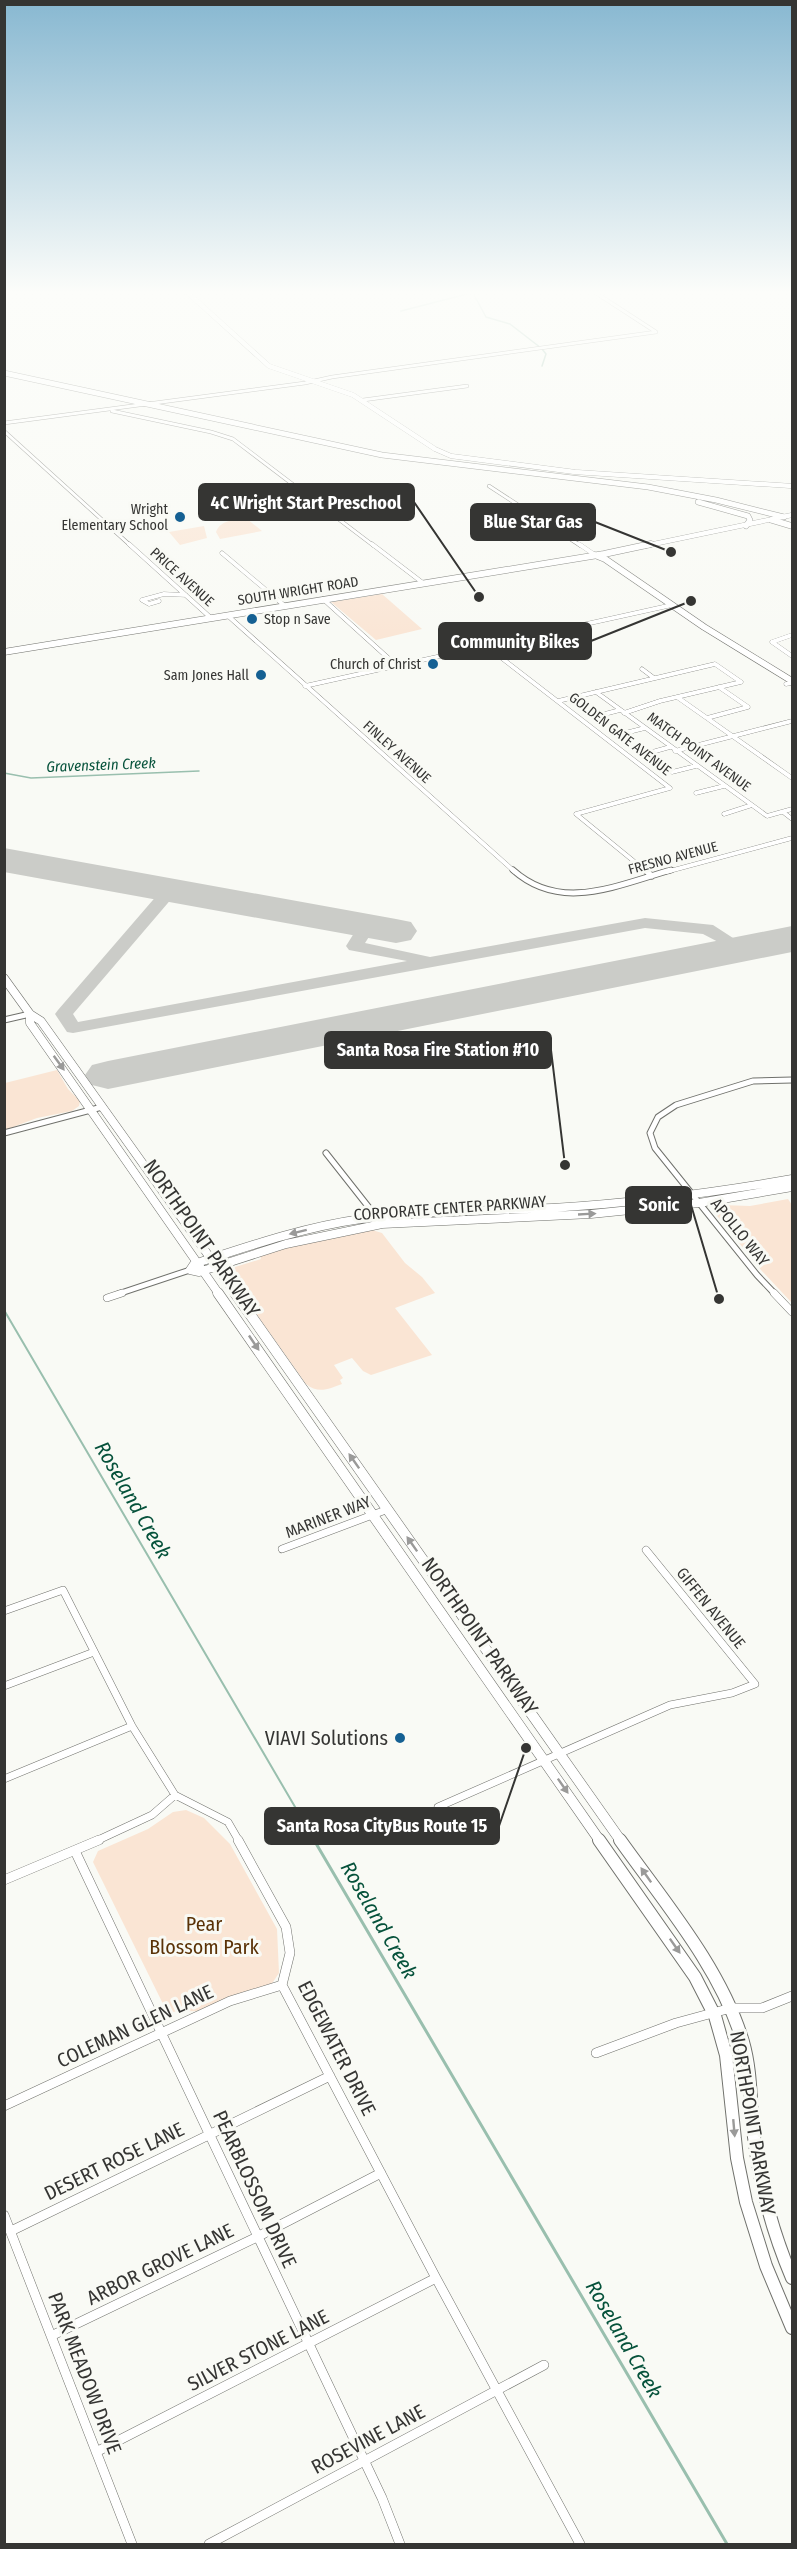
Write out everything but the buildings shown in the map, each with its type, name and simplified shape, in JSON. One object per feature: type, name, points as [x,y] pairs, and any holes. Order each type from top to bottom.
[{"type":"highway","points":[[784,517],[792,518]]},
{"type":"highway","points":[[772,520],[792,526]]},
{"type":"main road","points":[[183,412],[429,466],[630,490],[698,502],[772,520]]},
{"type":"main road","points":[[335,445],[429,462],[642,486],[709,498],[784,517]]},
{"type":"main road","points":[[698,502],[746,515],[750,520],[746,526]]},
{"type":"main road","name":"SOUTH WRIGHT ROAD","points":[[4,652],[595,555],[784,517]]},
{"type":"main road","points":[[595,555],[638,581],[790,683],[792,689]]},
{"type":"street","points":[[4,423],[84,412]]},
{"type":"street","points":[[119,412],[233,439],[423,583]]},
{"type":"street","points":[[381,412],[435,448],[464,459],[585,472],[792,486]]},
{"type":"street","name":"PRICE AVENUE","points":[[4,431],[211,618]]},
{"type":"street","points":[[489,486],[595,555]]},
{"type":"street","points":[[222,553],[285,606]]},
{"type":"street","points":[[159,601],[149,604],[142,600],[164,594],[186,595]]},
{"type":"street","points":[[322,599],[397,666]]},
{"type":"street","points":[[305,686],[672,605]]},
{"type":"street","name":"FINLEY AVENUE","points":[[226,615],[527,883],[559,894]]},
{"type":"street","points":[[792,635],[772,642],[792,656]]},
{"type":"street","name":"GOLDEN GATE AVENUE","points":[[486,646],[670,788],[576,814],[652,876]]},
{"type":"street","points":[[558,701],[715,664],[741,682],[622,712],[597,716]]},
{"type":"street","points":[[642,669],[654,678]]},
{"type":"street","points":[[707,718],[748,707],[719,687]]},
{"type":"street","name":"MATCH POINT AVENUE","points":[[596,692],[767,816],[792,809]]},
{"type":"street","points":[[677,697],[792,778]]},
{"type":"street","points":[[645,754],[792,721]]},
{"type":"street","points":[[621,734],[645,728]]},
{"type":"street","points":[[672,772],[696,765]]},
{"type":"street","points":[[696,793],[724,786]]},
{"type":"street","points":[[724,814],[752,806]]},
{"type":"street","points":[[783,812],[792,819]]},
{"type":"street","name":"FRESNO AVENUE","points":[[559,894],[591,892],[792,838]]},
{"type":"street","name":"NORTHPOINT PARKWAY","points":[[6,981],[30,1014],[41,1021],[214,1262],[710,1968],[731,2008],[742,2038],[748,2069],[754,2140],[770,2220],[792,2278]]},
{"type":"street","points":[[4,1020],[30,1014]]},
{"type":"street","name":"NORTHPOINT PARKWAY","points":[[30,1014],[30,1023],[201,1267],[378,1513],[545,1760],[685,1961],[713,2013],[727,2060],[737,2159],[746,2206],[765,2266],[792,2328]]},
{"type":"street","name":"APOLLO WAY","points":[[792,1080],[768,1079],[749,1082],[676,1105],[658,1117],[651,1127],[651,1142],[757,1275],[792,1312]]},
{"type":"street","points":[[4,1133],[102,1107]]},
{"type":"street","points":[[326,1153],[379,1220]]},
{"type":"street","name":"CORPORATE CENTER PARKWAY","points":[[189,1270],[298,1232],[416,1213],[588,1206],[692,1195],[792,1179]]},
{"type":"street","name":"CORPORATE CENTER PARKWAY","points":[[379,1220],[591,1214],[699,1203],[792,1187]]},
{"type":"street","points":[[107,1298],[189,1270]]},
{"type":"street","name":"MARINER WAY","points":[[282,1549],[378,1513]]},
{"type":"street","name":"GIFFEN AVENUE","points":[[561,1754],[670,1705],[732,1693],[755,1684],[646,1550]]},
{"type":"street","points":[[4,1611],[63,1590],[132,1726],[175,1795],[152,1815],[75,1851],[4,1880]]},
{"type":"street","points":[[4,1686],[94,1652]]},
{"type":"street","points":[[4,1779],[132,1726]]},
{"type":"street","points":[[438,1807],[561,1754]]},
{"type":"street","name":"EDGEWATER DRIVE","points":[[175,1795],[228,1822],[286,1927],[290,1953],[282,1985],[580,2544]]},
{"type":"street","name":"PEARBLOSSOM DRIVE","points":[[75,1851],[364,2462],[400,2544]]},
{"type":"street","name":"COLEMAN GLEN LANE","points":[[4,2106],[230,2001],[282,1985]]},
{"type":"street","points":[[596,2053],[676,2023],[731,2008],[762,2008],[792,1996]]},
{"type":"street","name":"DESERT ROSE LANE","points":[[10,2231],[330,2076]]},
{"type":"street","name":"ARBOR GROVE LANE","points":[[51,2336],[257,2237],[381,2172]]},
{"type":"street","name":"PARK MEADOW DRIVE","points":[[4,2215],[132,2544]]},
{"type":"street","name":"SILVER STONE LANE","points":[[96,2452],[308,2345],[436,2277]]},
{"type":"street","name":"ROSEVINE LANE","points":[[209,2544],[544,2365]]},
{"type":"green space","points":[[247,519],[262,531],[220,539],[216,532],[225,522]]},
{"type":"green space","points":[[204,526],[207,538],[180,545],[169,532]]},
{"type":"green space","points":[[382,594],[422,629],[376,640],[331,602]]},
{"type":"green space","points":[[57,1070],[68,1089],[80,1101],[79,1106],[72,1111],[37,1118],[5,1130],[5,1083]]},
{"type":"green space","points":[[788,1199],[792,1205],[792,1303],[761,1270],[714,1212],[718,1206],[722,1205],[750,1206]]},
{"type":"green space","points":[[372,1230],[382,1233],[405,1263],[422,1277],[435,1293],[395,1308],[432,1355],[371,1375],[363,1371],[352,1358],[334,1365],[343,1378],[340,1380],[342,1384],[328,1389],[315,1389],[306,1384],[230,1277],[229,1270],[233,1271],[235,1267],[261,1259],[260,1256],[306,1242]]},
{"type":"green space","name":"Pear Blossom Park","points":[[186,1810],[204,1818],[230,1844],[277,1929],[279,1973],[271,1985],[198,2011],[167,2012],[93,1862],[98,1851],[148,1829],[173,1812]]},
{"type":"waterway","name":"Gravenstein Creek","points":[[4,773],[31,778],[199,771]]},
{"type":"waterway","name":"Roseland Creek","points":[[4,1310],[315,1841]]},
{"type":"waterway","name":"Roseland Creek","points":[[314,1840],[727,2544]]},
{"type":"taxiway","points":[[171,890],[64,1014],[73,1028],[645,923],[707,929],[741,949]]},
{"type":"taxiway","points":[[367,926],[355,946],[422,959]]},
{"type":"runway","points":[[4,860],[396,931]]},
{"type":"runway","points":[[108,1075],[792,939]]},
{"type":"place","name":"Wright Elementary School","points":[[180,517]]},
{"type":"place","name":"Blue Star Gas","points":[[671,552]]},
{"type":"place","name":"4C Wright Start Preschool","points":[[479,597]]},
{"type":"place","name":"Community Bikes","points":[[691,601]]},
{"type":"place","name":"Stop n Save","points":[[252,619]]},
{"type":"place","name":"Church of Christ","points":[[433,664]]},
{"type":"place","name":"Sam Jones Hall","points":[[261,675]]},
{"type":"place","name":"Santa Rosa Fire Station #10","points":[[565,1165]]},
{"type":"place","name":"Sonic","points":[[719,1299]]},
{"type":"place","name":"VIAVI Solutions","points":[[400,1738]]},
{"type":"place","name":"Santa Rosa CityBus Route 15","points":[[526,1748]]}]
